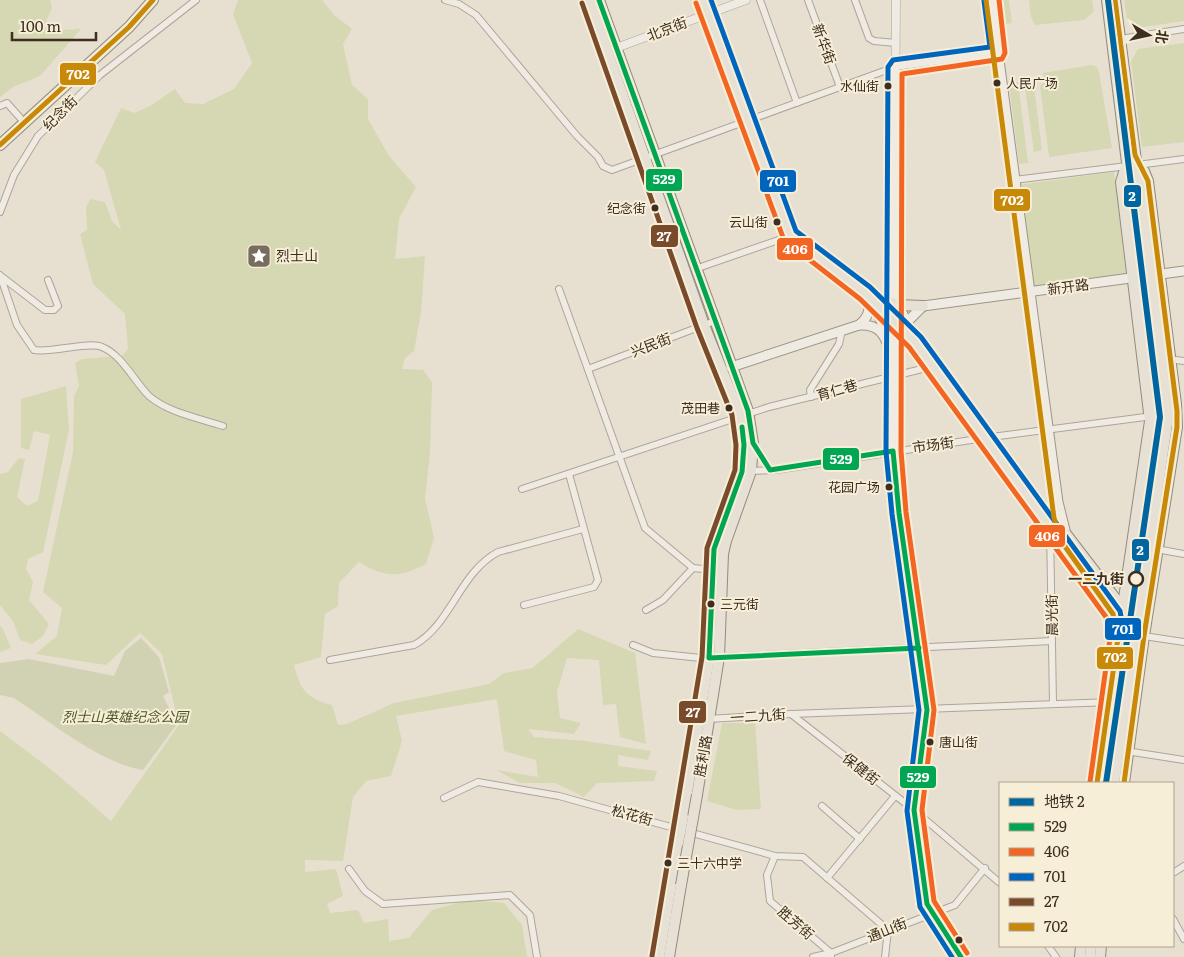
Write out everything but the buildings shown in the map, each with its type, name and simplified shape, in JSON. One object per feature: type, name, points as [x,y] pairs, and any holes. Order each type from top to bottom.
[{"type":"main road","points":[[0,144],[23,121],[129,27],[153,0]]},
{"type":"main road","name":"胜利路","points":[[589,0],[650,156],[698,268],[709,323],[731,367],[753,443],[724,547],[714,658],[704,719],[678,843],[660,957]]},
{"type":"main road","name":"胜利路","points":[[599,0],[650,156],[709,323],[745,417],[744,445],[746,471],[714,549],[714,658]]},
{"type":"main road","points":[[703,0],[790,236],[865,292],[903,326],[1050,526],[1129,623]]},
{"type":"main road","points":[[991,0],[1058,502],[1066,534],[1129,623]]},
{"type":"main road","points":[[1107,0],[1126,166],[1121,182],[1150,349],[1167,417],[1129,623],[1121,641]]},
{"type":"main road","points":[[1097,782],[1121,641],[1154,549],[1167,417],[1166,359],[1148,181],[1144,171],[1137,165],[1114,0]]},
{"type":"main road","name":"新开路","points":[[923,306],[1184,271]]},
{"type":"main road","points":[[865,292],[876,296],[886,294],[890,289],[894,273]]},
{"type":"main road","points":[[894,273],[896,305],[903,326]]},
{"type":"main road","points":[[1137,278],[1139,323],[1167,417]]},
{"type":"main road","points":[[865,292],[896,305],[923,306]]},
{"type":"main road","points":[[859,325],[866,320],[869,312],[869,302],[865,292]]},
{"type":"main road","points":[[865,292],[884,326],[893,357]]},
{"type":"main road","points":[[896,305],[893,319],[893,451],[900,522],[927,710],[914,810],[927,904],[961,957]]},
{"type":"main road","points":[[893,357],[903,326],[923,306]]},
{"type":"main road","points":[[915,342],[911,326],[912,320],[923,306]]},
{"type":"main road","points":[[1139,323],[1150,349]]},
{"type":"main road","points":[[731,367],[842,330],[870,324],[879,329],[887,341],[893,357]]},
{"type":"main road","points":[[1124,782],[1123,750],[1129,623],[1147,443],[1167,417]]},
{"type":"main road","points":[[1104,782],[1112,702]]},
{"type":"main road","name":"胜利路","points":[[669,957],[696,795],[704,719]]},
{"type":"main road","points":[[1114,782],[1123,750]]},
{"type":"street","name":"纪念街","points":[[0,212],[14,175],[38,136],[100,75],[196,0]]},
{"type":"street","points":[[445,0],[459,4],[476,15],[576,136],[598,157],[603,166],[612,170],[749,122],[896,67],[998,53]]},
{"type":"street","name":"北京街","points":[[616,48],[746,0]]},
{"type":"street","points":[[760,0],[797,103]]},
{"type":"street","name":"新华街","points":[[808,0],[840,87]]},
{"type":"street","points":[[855,0],[869,38],[874,41],[896,42]]},
{"type":"street","points":[[894,273],[896,0]]},
{"type":"street","points":[[1120,39],[1184,30]]},
{"type":"street","points":[[0,106],[7,103],[23,121]]},
{"type":"street","points":[[1014,180],[1184,159]]},
{"type":"street","points":[[698,268],[790,236]]},
{"type":"street","points":[[1,276],[45,310],[54,310],[58,306],[48,280]]},
{"type":"street","points":[[1,276],[17,325],[34,350],[42,351],[89,345],[101,346],[112,353],[150,396],[166,407],[223,426]]},
{"type":"street","points":[[559,289],[645,528],[693,568],[713,570]]},
{"type":"street","name":"兴民街","points":[[588,369],[709,323]]},
{"type":"street","points":[[811,397],[810,390],[839,344],[842,330]]},
{"type":"street","points":[[1166,359],[1184,361]]},
{"type":"street","name":"育仁巷","points":[[745,417],[769,407],[861,383],[892,378],[934,366]]},
{"type":"street","points":[[522,489],[745,417]]},
{"type":"street","name":"市场街","points":[[746,471],[770,470],[1048,429],[1167,417]]},
{"type":"street","points":[[753,443],[770,470]]},
{"type":"street","points":[[524,605],[594,587],[598,580],[569,474]]},
{"type":"street","name":"晨光街","points":[[1050,526],[1053,704]]},
{"type":"street","points":[[330,660],[414,645],[426,638],[447,611],[462,586],[485,559],[498,552],[583,529]]},
{"type":"street","points":[[1154,549],[1184,554]]},
{"type":"street","points":[[646,610],[663,600],[693,568]]},
{"type":"street","points":[[1129,623],[1184,642]]},
{"type":"street","points":[[633,645],[653,654],[714,658],[1052,641]]},
{"type":"street","name":"一二九街","points":[[704,719],[1112,702]]},
{"type":"street","name":"保健街","points":[[791,714],[914,810],[985,868],[999,882]]},
{"type":"street","points":[[1123,750],[1184,760]]},
{"type":"street","name":"松花街","points":[[444,798],[478,782],[559,796],[775,856],[803,857],[888,930]]},
{"type":"street","points":[[827,878],[896,796]]},
{"type":"street","points":[[822,806],[860,839]]},
{"type":"street","name":"胜芳街","points":[[775,856],[767,875],[770,901],[831,955]]},
{"type":"street","name":"通山街","points":[[813,957],[831,955],[931,913],[955,906],[985,868]]},
{"type":"street","points":[[349,869],[365,891],[384,904],[510,894],[530,915],[537,957]]},
{"type":"street","points":[[1174,921],[1184,939]]},
{"type":"street","points":[[885,957],[888,930]]},
{"type":"green space","points":[[0,0],[50,0],[52,8],[46,21],[58,30],[81,29],[40,76],[13,87],[0,97]]},
{"type":"green space","points":[[238,0],[322,0],[334,15],[352,29],[343,44],[352,85],[368,99],[368,119],[389,156],[416,187],[399,219],[395,259],[425,256],[421,313],[414,351],[405,358],[402,369],[423,370],[432,382],[430,453],[425,498],[434,538],[426,564],[416,569],[400,574],[392,574],[377,571],[359,562],[339,583],[338,606],[325,614],[321,657],[294,665],[302,687],[310,696],[332,705],[338,725],[347,724],[394,703],[489,684],[504,673],[533,668],[578,629],[635,653],[646,744],[620,737],[616,704],[603,705],[599,660],[567,658],[557,692],[560,718],[581,723],[574,734],[528,729],[534,737],[586,741],[651,751],[648,760],[618,755],[618,766],[657,771],[654,781],[597,783],[584,797],[555,783],[520,783],[496,770],[538,777],[536,760],[504,751],[497,699],[396,716],[402,741],[391,776],[366,781],[353,797],[343,861],[305,860],[305,872],[336,869],[343,896],[327,904],[330,913],[358,910],[364,923],[388,919],[389,941],[409,938],[432,910],[469,900],[504,903],[522,925],[527,957],[0,957],[0,731],[53,771],[111,821],[179,725],[162,654],[140,633],[106,665],[35,654],[57,636],[62,608],[43,592],[73,452],[74,396],[79,386],[75,363],[82,359],[122,356],[128,349],[125,314],[93,284],[80,234],[87,230],[86,208],[90,199],[105,202],[112,221],[121,230],[104,170],[95,162],[121,108],[134,113],[150,106],[175,89],[185,103],[203,104],[234,89],[252,63],[233,14]]},
{"type":"green space","points":[[997,0],[1009,0],[1012,23],[1001,25]]},
{"type":"green space","points":[[1029,0],[1092,0],[1094,11],[1084,20],[1035,25],[1031,17]]},
{"type":"green space","points":[[1124,0],[1184,0],[1184,21],[1137,28],[1127,20]]},
{"type":"green space","points":[[1184,43],[1184,142],[1142,147],[1131,61],[1138,49]]},
{"type":"green space","points":[[1091,65],[1097,67],[1099,72],[1112,148],[1049,157],[1040,86],[1044,83],[1043,73]]},
{"type":"green space","points":[[1033,79],[1042,150],[1034,152],[1024,81]]},
{"type":"green space","points":[[1018,82],[1028,163],[1019,164],[1009,84]]},
{"type":"green space","points":[[1114,172],[1126,275],[1031,288],[1018,185]]},
{"type":"green space","points":[[66,386],[69,430],[43,552],[28,559],[26,569],[33,582],[29,600],[49,624],[43,636],[32,644],[20,640],[13,621],[0,605],[0,474],[8,472],[19,458],[25,459],[17,497],[27,506],[38,501],[50,435],[34,431],[29,450],[21,448],[21,399]]},
{"type":"green space","points":[[0,627],[2,627],[11,648],[0,652]]},
{"type":"green space","name":"烈士山英雄纪念公园","points":[[141,638],[159,657],[169,692],[163,696],[177,724],[143,770],[110,759],[76,740],[14,698],[0,695],[0,663],[29,659],[114,676],[125,651]]},
{"type":"green space","points":[[722,723],[755,723],[761,809],[737,810],[707,801]]},
{"type":"metro line","name":"2","points":[[1106,782],[1160,417],[1108,0]]},
{"type":"transit line","name":"702","points":[[0,145],[129,27],[153,0]]},
{"type":"transit line","name":"529","points":[[599,0],[748,411],[753,443],[770,470],[893,451],[899,513],[927,710],[914,810],[927,904],[961,957]]},
{"type":"transit line","name":"701","points":[[711,0],[796,231],[870,287],[921,337],[1120,611],[1125,638],[1105,782]]},
{"type":"transit line","name":"702","points":[[986,0],[1054,518],[1061,541],[1113,614],[1118,638],[1097,782]]},
{"type":"transit line","name":"406","points":[[967,953],[934,901],[922,810],[934,710],[906,512],[901,451],[902,74],[1002,59],[1005,53],[999,0]]},
{"type":"transit line","name":"702","points":[[1115,0],[1135,155],[1148,181],[1177,411],[1177,427],[1144,636],[1124,782]]},
{"type":"transit line","name":"701","points":[[952,957],[920,907],[907,811],[919,710],[892,514],[886,452],[888,67],[893,60],[990,47],[984,1]]},
{"type":"transit line","name":"27","points":[[582,3],[697,328],[732,415],[736,445],[735,470],[707,548],[702,657],[652,956]]},
{"type":"transit line","name":"406","points":[[696,3],[784,240],[860,299],[909,347],[1106,617],[1110,638],[1090,782]]},
{"type":"transit line","name":"529","points":[[742,427],[744,445],[742,472],[714,549],[709,658],[919,648]]},
{"type":"place","name":"人民广场","points":[[997,83]]},
{"type":"place","name":"水仙街","points":[[888,86]]},
{"type":"place","name":"纪念街","points":[[655,208]]},
{"type":"place","name":"云山街","points":[[777,222]]},
{"type":"place","name":"烈士山","points":[[259,256]]},
{"type":"place","name":"茂田巷","points":[[729,408]]},
{"type":"place","name":"花园广场","points":[[889,487]]},
{"type":"place","name":"一二九街","points":[[1136,579]]},
{"type":"place","name":"三元街","points":[[711,604]]},
{"type":"place","name":"唐山街","points":[[930,742]]},
{"type":"place","name":"三十六中学","points":[[668,863]]}]
